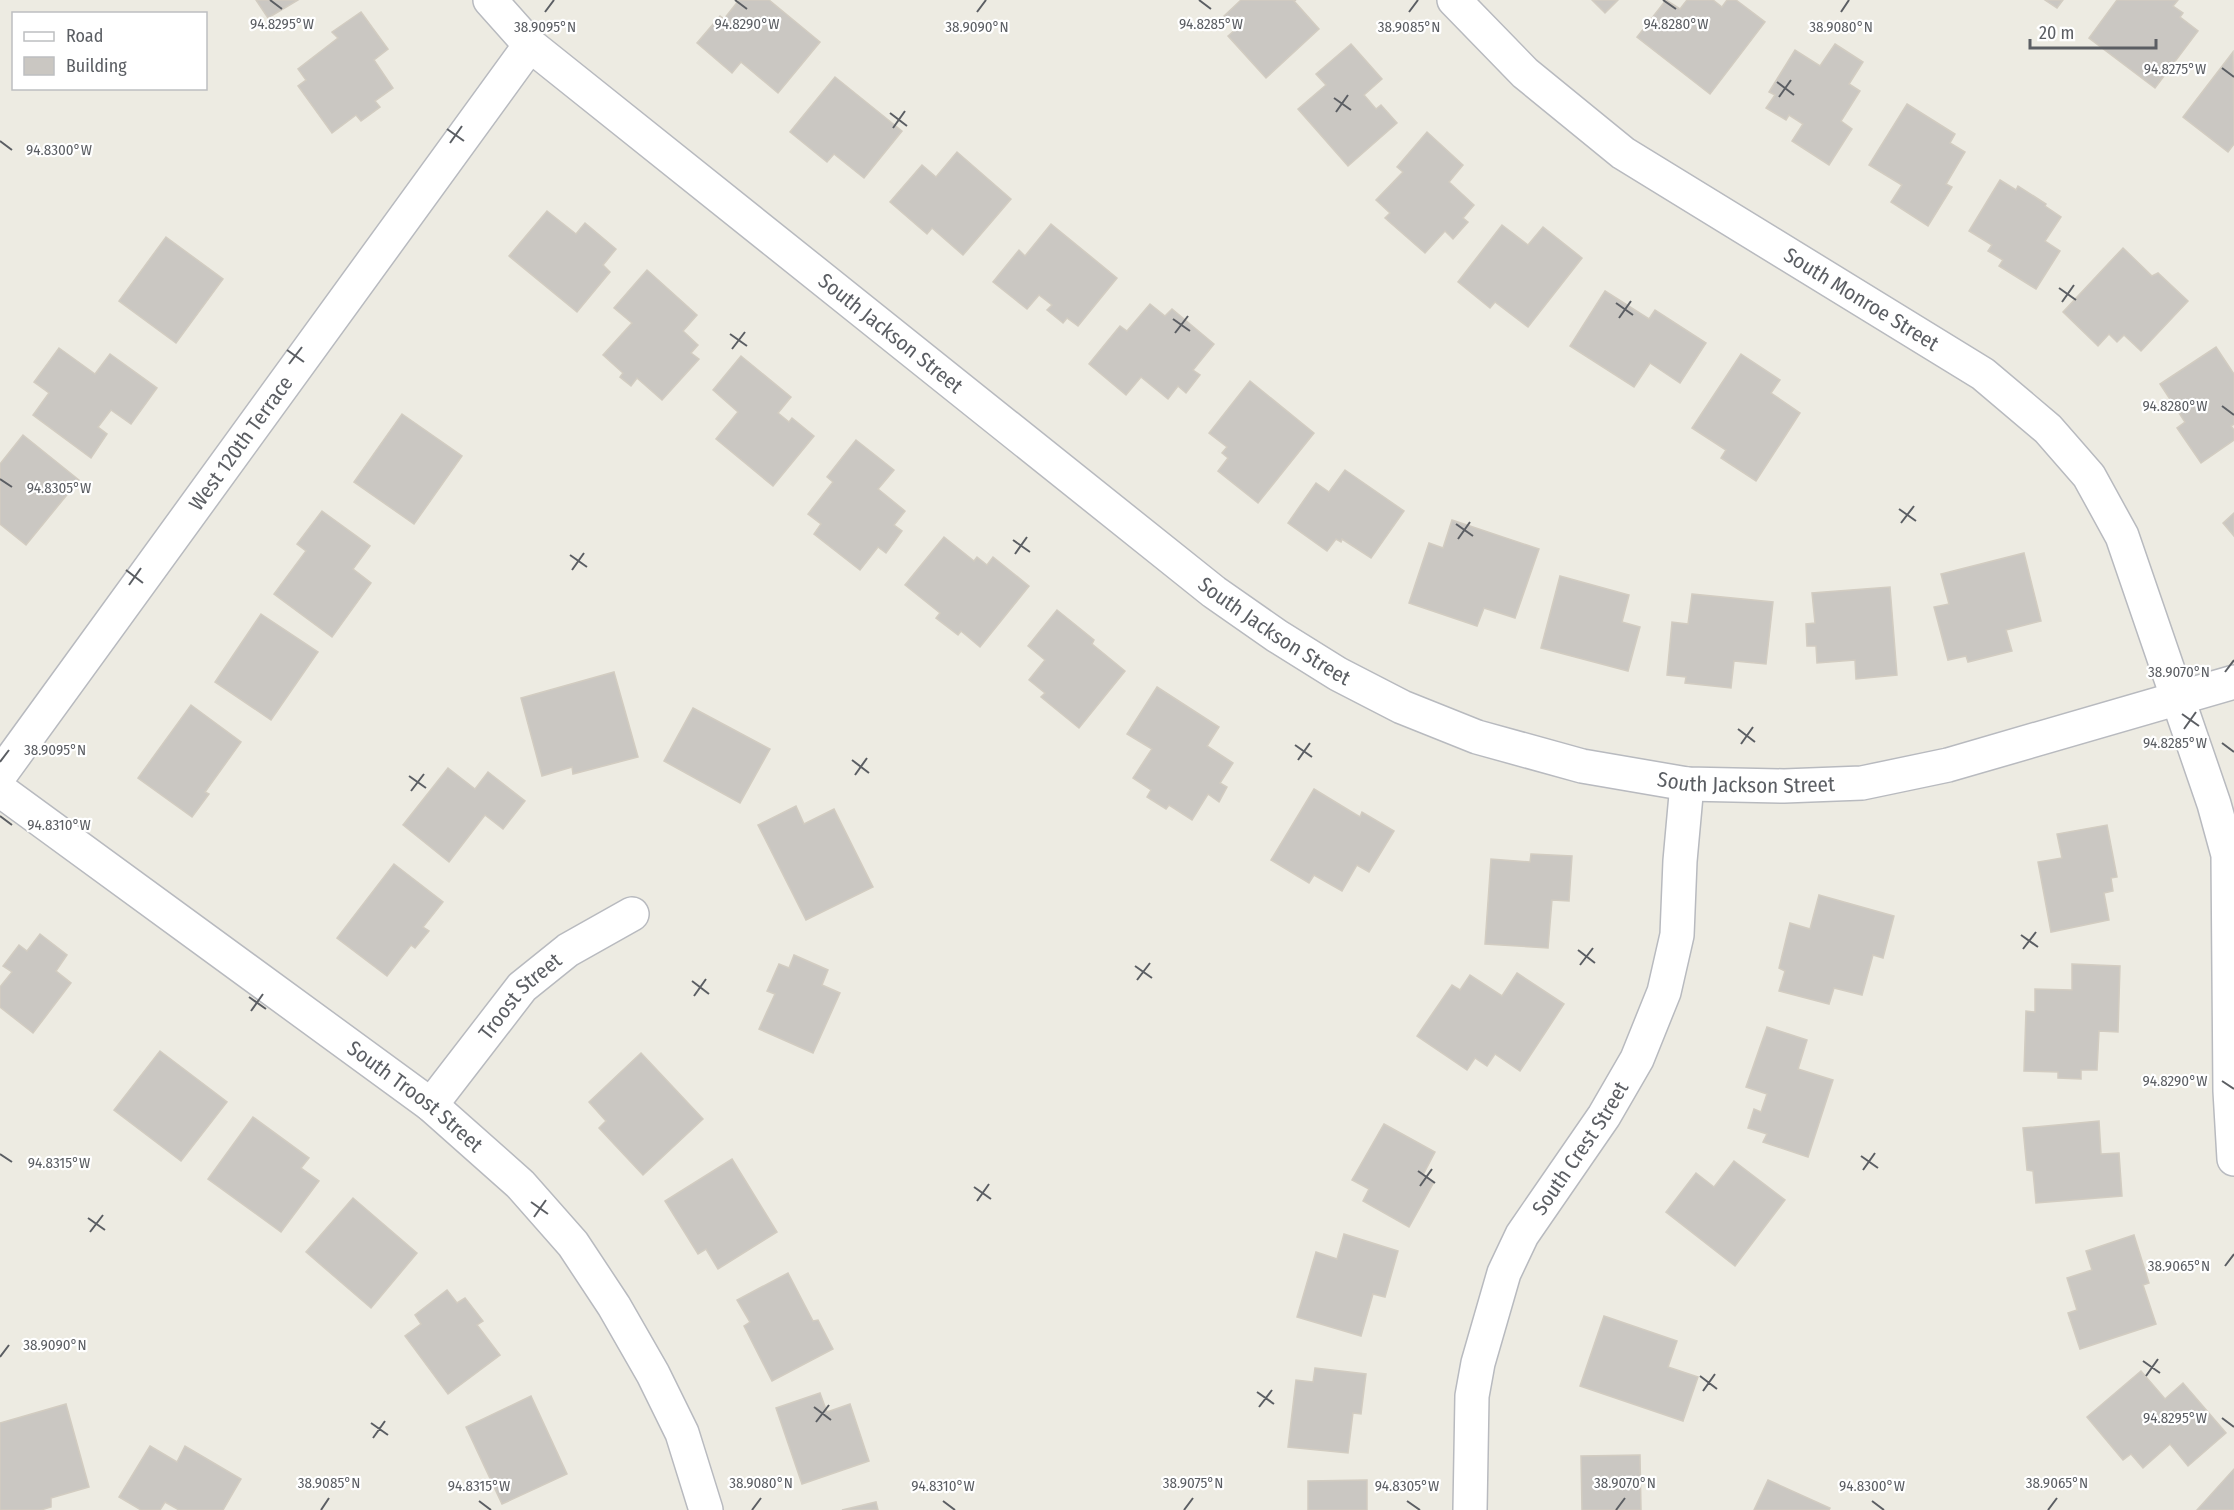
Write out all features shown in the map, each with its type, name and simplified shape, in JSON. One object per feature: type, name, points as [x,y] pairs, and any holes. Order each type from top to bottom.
[{"type":"street","points":[[490,0],[530,45]]},
{"type":"street","name":"South Monroe Street","points":[[1454,0],[1525,73],[1623,153],[1983,374],[2048,429],[2089,476],[2122,536],[2214,804],[2228,855],[2230,1091],[2234,1159]]},
{"type":"street","name":"West 120th Terrace","points":[[0,776],[530,45]]},
{"type":"street","name":"South Jackson Street","points":[[530,45],[1214,592],[1277,636],[1338,674],[1402,707],[1477,737],[1582,766],[1688,784],[1784,786],[1862,783],[1948,765],[2175,688],[2234,682]]},
{"type":"street","name":"South Crest Street","points":[[1470,1510],[1472,1396],[1478,1363],[1504,1273],[1522,1235],[1604,1116],[1637,1059],[1664,992],[1677,935],[1680,861],[1688,784]]},
{"type":"street","name":"South Troost Street","points":[[0,790],[431,1105],[520,1184],[573,1244],[614,1306],[653,1374],[682,1433],[706,1510]]},
{"type":"street","name":"Troost Street","points":[[431,1105],[522,987],[568,950],[632,914]]},
{"type":"building","points":[[256,0],[298,0],[268,18]]},
{"type":"building","points":[[739,0],[769,0],[820,42],[778,93],[741,62],[732,73],[697,43],[720,16],[724,19]]},
{"type":"building","points":[[1241,0],[1296,0],[1294,1],[1319,29],[1266,78],[1228,36],[1236,29],[1224,16]]},
{"type":"building","points":[[1592,0],[1618,0],[1605,13]]},
{"type":"building","points":[[1666,0],[1680,9],[1687,0],[1713,0],[1722,7],[1727,0],[1736,0],[1765,22],[1710,94],[1637,37]]},
{"type":"building","points":[[2045,0],[2063,0],[2057,8]]},
{"type":"building","points":[[2117,0],[2178,0],[2173,6],[2183,13],[2180,17],[2198,31],[2155,88],[2089,38]]},
{"type":"building","points":[[361,12],[388,49],[374,60],[393,88],[375,101],[380,107],[361,121],[356,115],[332,133],[298,86],[306,80],[298,69],[338,38],[332,32]]},
{"type":"building","points":[[1351,44],[1382,79],[1364,95],[1376,109],[1381,105],[1397,123],[1348,166],[1298,109],[1326,85],[1316,74]]},
{"type":"building","points":[[1835,44],[1863,62],[1849,84],[1860,91],[1841,121],[1852,129],[1829,165],[1792,141],[1803,124],[1789,115],[1786,120],[1766,108],[1775,95],[1769,92],[1795,50],[1820,66]]},
{"type":"building","points":[[2233,52],[2234,144],[2228,152],[2183,117]]},
{"type":"building","points":[[835,77],[902,131],[864,178],[834,154],[827,162],[790,132]]},
{"type":"building","points":[[1907,104],[1955,134],[1950,143],[1965,152],[1946,184],[1952,187],[1928,226],[1891,202],[1902,185],[1869,165]]},
{"type":"building","points":[[1427,132],[1463,165],[1449,182],[1474,205],[1463,218],[1468,222],[1453,239],[1445,231],[1425,253],[1385,218],[1390,213],[1376,200],[1403,172],[1397,167]]},
{"type":"building","points":[[957,152],[1011,199],[963,255],[932,228],[927,234],[890,202],[922,165],[936,177]]},
{"type":"building","points":[[2000,180],[2016,190],[2018,186],[2061,217],[2045,241],[2060,251],[2036,289],[1999,266],[2003,260],[1988,251],[1992,245],[1969,231]]},
{"type":"building","points":[[547,211],[576,234],[585,223],[616,249],[603,265],[610,272],[577,312],[509,256]]},
{"type":"building","points":[[1051,224],[1117,278],[1078,326],[1067,318],[1063,323],[1047,310],[1052,305],[1039,295],[1027,309],[993,282],[1019,250],[1025,256]]},
{"type":"building","points":[[1502,225],[1528,245],[1543,227],[1582,258],[1528,327],[1495,302],[1490,308],[1458,282]]},
{"type":"building","points":[[166,237],[223,279],[176,343],[119,301]]},
{"type":"building","points":[[2123,248],[2152,276],[2158,273],[2188,301],[2141,351],[2124,335],[2117,342],[2109,334],[2098,346],[2063,312]]},
{"type":"building","points":[[647,270],[697,315],[683,331],[698,345],[691,353],[699,359],[662,400],[637,378],[631,386],[620,377],[623,373],[603,355],[632,323],[614,308]]},
{"type":"building","points":[[1605,291],[1649,319],[1655,310],[1706,343],[1680,383],[1650,363],[1634,387],[1570,346]]},
{"type":"building","points":[[1150,304],[1165,316],[1172,309],[1214,344],[1193,370],[1200,375],[1186,393],[1178,386],[1168,399],[1141,377],[1126,395],[1089,364],[1120,326],[1127,331]]},
{"type":"building","points":[[2216,347],[2234,374],[2234,424],[2231,426],[2234,430],[2234,440],[2201,463],[2177,428],[2185,422],[2160,384]]},
{"type":"building","points":[[59,348],[95,374],[110,354],[157,388],[131,424],[111,410],[98,427],[107,434],[91,458],[33,415],[49,393],[34,382]]},
{"type":"building","points":[[1741,354],[1780,380],[1771,393],[1800,413],[1756,481],[1721,458],[1726,450],[1692,428]]},
{"type":"building","points":[[741,356],[791,397],[778,413],[789,422],[792,418],[814,436],[773,486],[716,439],[738,412],[713,390]]},
{"type":"building","points":[[1250,381],[1314,433],[1258,503],[1218,471],[1228,458],[1222,453],[1227,447],[1209,433]]},
{"type":"building","points":[[402,414],[462,456],[414,524],[354,482]]},
{"type":"building","points":[[23,435],[79,480],[26,545],[0,524],[0,464]]},
{"type":"building","points":[[856,440],[894,470],[878,489],[905,511],[894,525],[902,531],[886,553],[878,547],[860,570],[814,534],[821,524],[808,514],[833,482],[827,477]]},
{"type":"building","points":[[1345,470],[1404,511],[1371,558],[1342,539],[1341,542],[1336,539],[1327,551],[1288,523],[1316,483],[1329,492]]},
{"type":"building","points":[[322,511],[370,546],[353,569],[371,583],[332,637],[274,594],[306,551],[297,544]]},
{"type":"building","points":[[2234,513],[2234,536],[2223,523]]},
{"type":"building","points":[[1452,520],[1539,549],[1515,618],[1484,608],[1477,626],[1409,603],[1429,543],[1443,548]]},
{"type":"building","points":[[944,537],[974,561],[977,557],[987,565],[993,557],[1029,586],[980,647],[961,631],[958,635],[936,618],[940,613],[905,585]]},
{"type":"building","points":[[2024,553],[2041,621],[2006,630],[2012,651],[1968,662],[1966,656],[1948,660],[1934,607],[1949,604],[1941,574]]},
{"type":"building","points":[[1560,576],[1629,595],[1622,622],[1640,627],[1628,671],[1541,648]]},
{"type":"building","points":[[1890,587],[1897,675],[1856,679],[1855,660],[1817,663],[1816,646],[1807,646],[1806,624],[1815,623],[1812,593]]},
{"type":"building","points":[[1692,594],[1773,602],[1766,664],[1734,661],[1731,688],[1685,683],[1686,677],[1667,675],[1672,622],[1688,624]]},
{"type":"building","points":[[1057,610],[1094,640],[1092,644],[1125,671],[1079,728],[1041,697],[1045,693],[1029,680],[1045,660],[1028,646]]},
{"type":"building","points":[[261,614],[318,652],[271,720],[215,682]]},
{"type":"building","points":[[614,672],[638,757],[573,774],[572,767],[542,776],[521,698]]},
{"type":"building","points":[[1157,687],[1219,727],[1207,746],[1233,763],[1220,783],[1227,787],[1219,802],[1208,794],[1192,820],[1169,805],[1166,809],[1147,797],[1151,790],[1133,778],[1152,749],[1127,734]]},
{"type":"building","points":[[191,705],[241,742],[205,792],[209,794],[192,817],[138,778]]},
{"type":"building","points":[[693,708],[770,749],[740,803],[664,761]]},
{"type":"building","points":[[448,768],[475,789],[488,772],[525,801],[503,829],[485,815],[449,862],[403,825]]},
{"type":"building","points":[[1314,789],[1360,817],[1362,812],[1394,831],[1369,872],[1357,865],[1342,891],[1314,875],[1309,883],[1271,860]]},
{"type":"building","points":[[796,806],[804,824],[834,809],[873,887],[806,920],[758,825]]},
{"type":"building","points":[[2107,825],[2117,877],[2111,878],[2113,891],[2104,893],[2109,920],[2051,932],[2038,862],[2062,858],[2057,834]]},
{"type":"building","points":[[1531,854],[1572,856],[1569,901],[1552,900],[1548,948],[1485,944],[1491,859],[1530,862]]},
{"type":"building","points":[[394,864],[443,902],[423,927],[429,931],[415,948],[411,945],[387,976],[337,938]]},
{"type":"building","points":[[1819,895],[1894,916],[1883,958],[1873,955],[1862,995],[1834,988],[1829,1004],[1779,991],[1785,971],[1779,968],[1790,923],[1810,929]]},
{"type":"building","points":[[40,934],[67,955],[56,971],[71,983],[33,1033],[0,1007],[0,987],[12,972],[3,966],[19,945],[27,951]]},
{"type":"building","points":[[794,955],[828,970],[822,985],[840,993],[813,1053],[759,1029],[775,994],[767,991],[779,964],[789,968]]},
{"type":"building","points":[[2072,964],[2120,966],[2118,1032],[2099,1031],[2097,1070],[2081,1070],[2081,1079],[2058,1078],[2058,1072],[2024,1071],[2026,1011],[2035,1012],[2035,989],[2072,990]]},
{"type":"building","points":[[1517,973],[1564,1004],[1520,1071],[1495,1054],[1487,1066],[1475,1058],[1467,1070],[1417,1036],[1452,985],[1460,990],[1470,975],[1502,996]]},
{"type":"building","points":[[1767,1027],[1807,1040],[1798,1069],[1833,1080],[1808,1157],[1763,1142],[1767,1134],[1748,1128],[1754,1109],[1761,1112],[1767,1094],[1746,1087]]},
{"type":"building","points":[[160,1051],[227,1102],[181,1161],[114,1110]]},
{"type":"building","points":[[641,1053],[703,1119],[643,1175],[599,1128],[606,1121],[589,1102]]},
{"type":"building","points":[[253,1117],[309,1158],[301,1168],[319,1181],[281,1232],[208,1179]]},
{"type":"building","points":[[2099,1121],[2101,1154],[2119,1153],[2122,1196],[2036,1203],[2033,1171],[2027,1170],[2023,1128]]},
{"type":"building","points":[[1384,1124],[1435,1152],[1423,1175],[1434,1182],[1409,1227],[1363,1201],[1369,1189],[1352,1180]]},
{"type":"building","points":[[732,1159],[777,1232],[718,1269],[706,1249],[698,1254],[665,1201]]},
{"type":"building","points":[[1734,1161],[1785,1200],[1735,1266],[1666,1212],[1696,1173],[1714,1187]]},
{"type":"building","points":[[353,1198],[417,1253],[371,1308],[306,1252]]},
{"type":"building","points":[[1344,1234],[1398,1251],[1385,1297],[1373,1294],[1361,1336],[1297,1317],[1316,1252],[1337,1259]]},
{"type":"building","points":[[2134,1235],[2149,1283],[2143,1285],[2156,1324],[2080,1349],[2068,1313],[2077,1310],[2067,1278],[2092,1270],[2086,1251]]},
{"type":"building","points":[[788,1273],[813,1321],[818,1320],[833,1349],[772,1381],[744,1326],[750,1322],[737,1300]]},
{"type":"building","points":[[447,1290],[457,1303],[465,1298],[483,1321],[477,1325],[500,1355],[448,1394],[405,1336],[421,1324],[415,1315]]},
{"type":"building","points":[[1604,1316],[1677,1341],[1668,1367],[1698,1377],[1683,1421],[1580,1386]]},
{"type":"building","points":[[1315,1368],[1366,1374],[1361,1414],[1353,1413],[1348,1453],[1288,1447],[1296,1380],[1313,1382]]},
{"type":"building","points":[[2141,1371],[2165,1399],[2183,1383],[2226,1433],[2188,1466],[2170,1444],[2143,1468],[2131,1454],[2123,1460],[2087,1417]]},
{"type":"building","points":[[820,1393],[827,1412],[850,1404],[869,1461],[802,1484],[776,1408]]},
{"type":"building","points":[[531,1396],[567,1474],[502,1504],[466,1427]]},
{"type":"building","points":[[66,1404],[89,1487],[51,1498],[51,1507],[41,1510],[0,1510],[0,1423]]},
{"type":"building","points":[[150,1446],[177,1462],[185,1446],[241,1479],[223,1510],[179,1510],[165,1502],[160,1510],[141,1510],[119,1497]]},
{"type":"building","points":[[1640,1455],[1641,1510],[1582,1510],[1581,1456]]},
{"type":"building","points":[[2234,1469],[2234,1510],[2197,1510]]},
{"type":"building","points":[[1367,1480],[1367,1510],[1308,1510],[1308,1481]]},
{"type":"building","points":[[1768,1480],[1830,1508],[1829,1510],[1754,1510]]},
{"type":"building","points":[[876,1502],[878,1510],[842,1510]]}]
